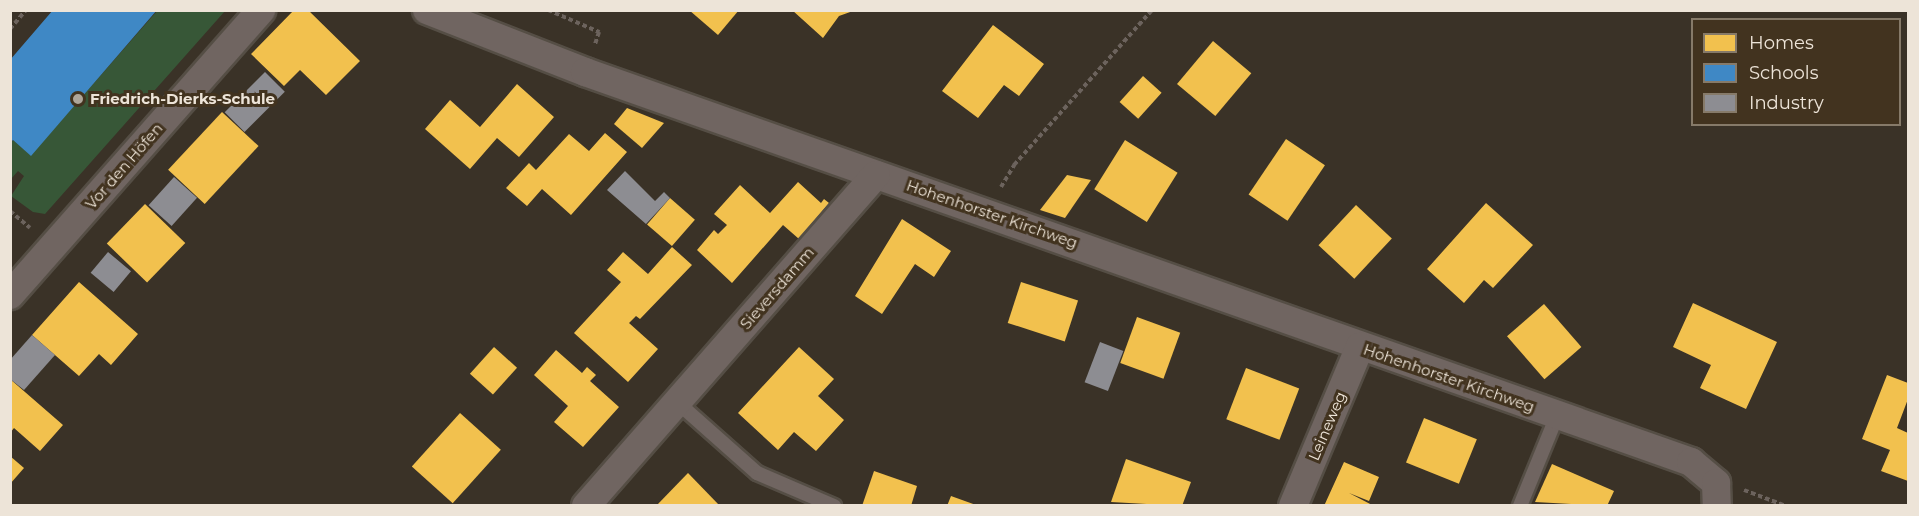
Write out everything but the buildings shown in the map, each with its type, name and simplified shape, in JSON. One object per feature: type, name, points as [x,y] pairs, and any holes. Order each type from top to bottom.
[{"type":"street","name":"Vor den Höfen","points":[[10,295],[261,10]]},
{"type":"street","name":"Hohenhorster Kirchweg","points":[[427,10],[585,72],[876,175],[988,211],[1360,347],[1691,462],[1716,494]]},
{"type":"street","name":"Sieversdamm","points":[[586,506],[876,175]]},
{"type":"street","name":"Leineweg","points":[[1293,506],[1360,347]]},
{"type":"lane","points":[[677,402],[757,473],[834,506]]},
{"type":"lane","points":[[1520,506],[1557,416]]},
{"type":"path","points":[[10,29],[27,10]]},
{"type":"path","points":[[548,10],[599,32],[585,72]]},
{"type":"path","points":[[988,211],[1014,165],[1152,10]]},
{"type":"path","points":[[1716,494],[1786,506]]},
{"type":"green space","points":[[157,11],[225,11],[45,214],[33,212],[11,196],[24,176],[18,171],[11,179],[11,143],[13,140],[31,155]]},
{"type":"place","name":"Friedrich-Dierks-Schule","points":[[78,99]]}]
